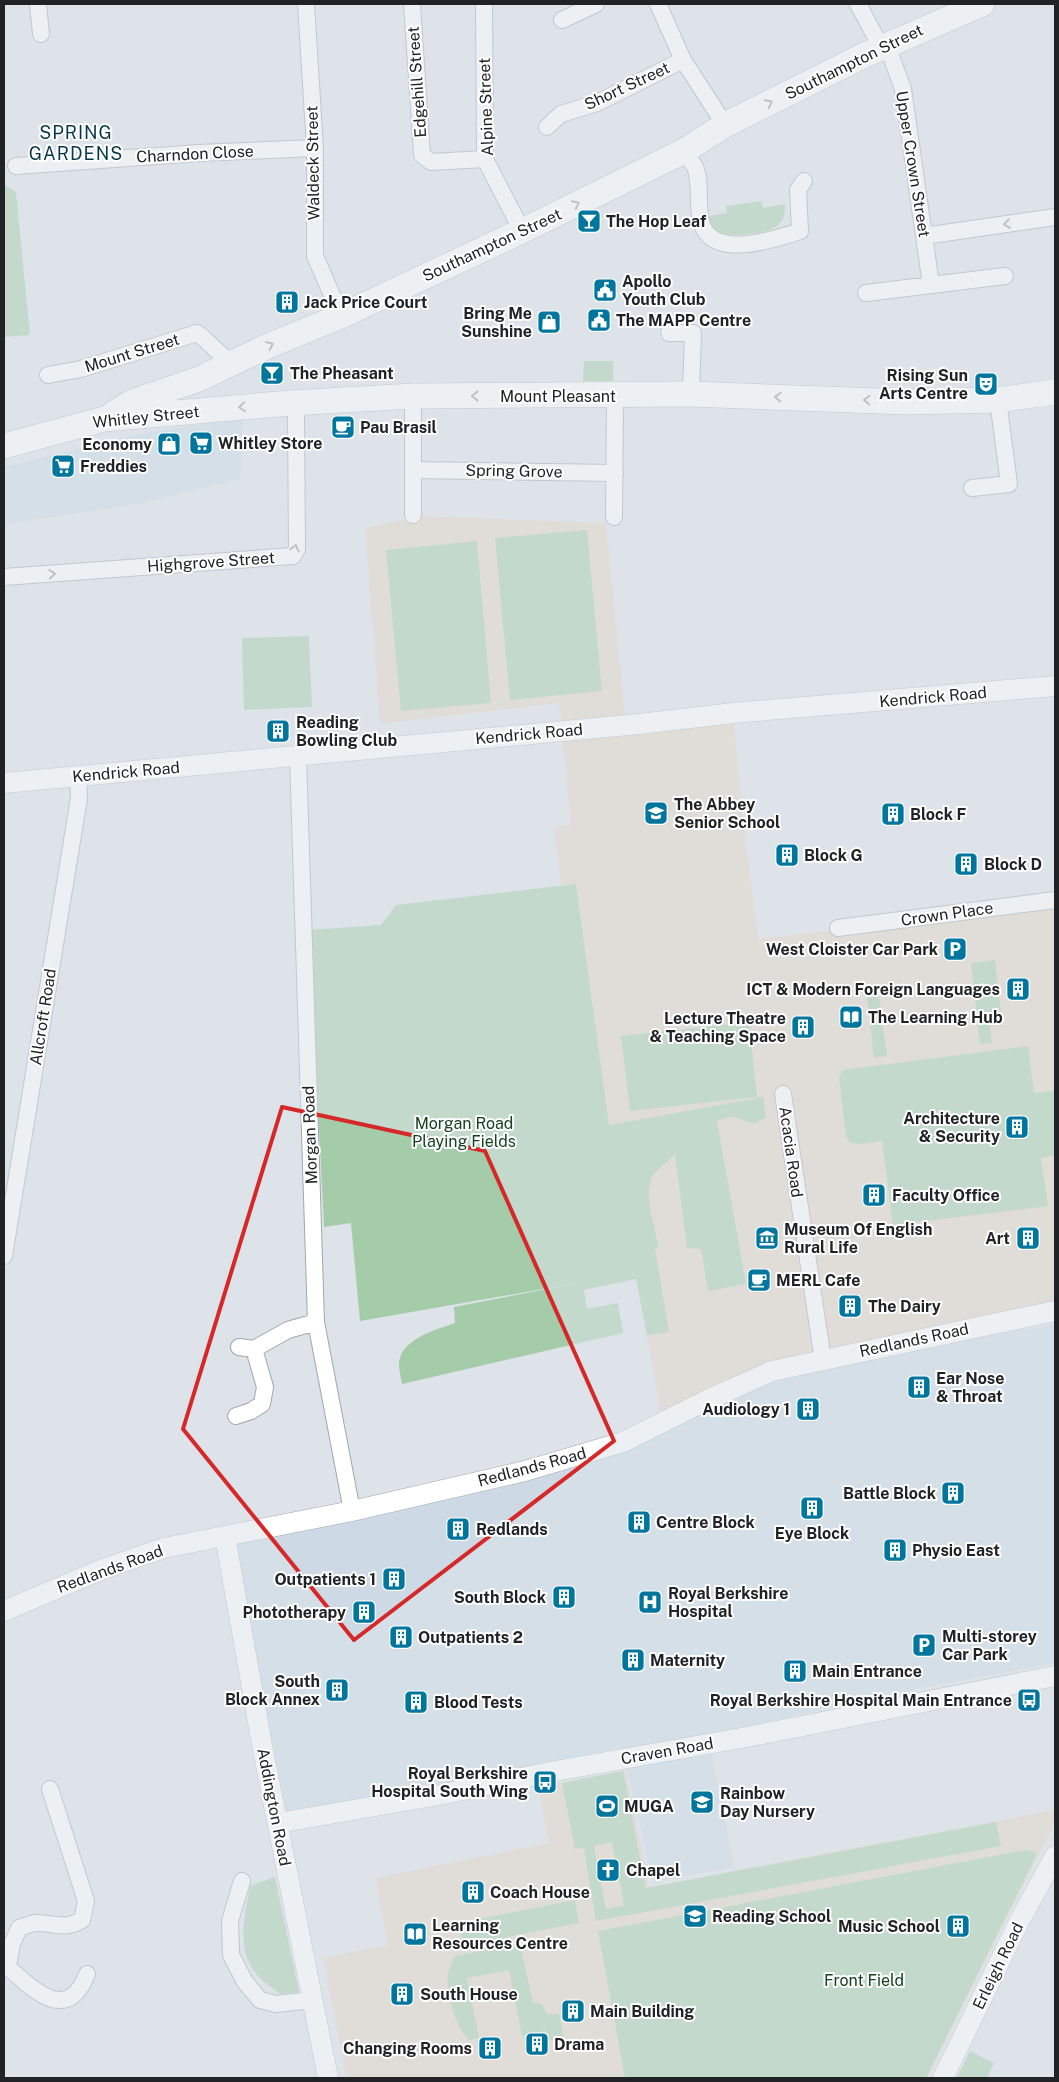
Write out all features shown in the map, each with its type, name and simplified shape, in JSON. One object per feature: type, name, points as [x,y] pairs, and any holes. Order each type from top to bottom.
[{"type":"main road","name":"Southampton Street","points":[[104,419],[132,402],[199,379],[268,346],[341,316],[522,231],[684,151],[725,125],[884,46],[982,4]]},
{"type":"main road","name":"Mount Pleasant","points":[[290,403],[413,396],[691,394],[906,402],[998,400],[1055,392]]},
{"type":"main road","name":"Whitley Street","points":[[4,446],[104,419],[290,403]]},
{"type":"street","points":[[38,4],[41,34]]},
{"type":"street","name":"Waldeck Street","points":[[306,4],[315,148],[315,256],[341,316]]},
{"type":"street","name":"Edgehill Street","points":[[412,4],[422,155],[431,162],[485,159]]},
{"type":"street","name":"Alpine Street","points":[[484,4],[485,159],[522,231]]},
{"type":"street","points":[[562,20],[596,4]]},
{"type":"street","points":[[658,4],[683,60],[725,125]]},
{"type":"street","name":"Upper Crown Street","points":[[858,4],[884,46],[903,89],[931,285]]},
{"type":"street","name":"Short Street","points":[[547,127],[561,114],[597,103],[683,60]]},
{"type":"street","name":"Charndon Close","points":[[16,166],[199,153],[315,148]]},
{"type":"street","points":[[684,151],[695,168],[702,225],[714,240],[732,246],[777,239],[800,231],[798,190],[804,181]]},
{"type":"street","points":[[924,236],[1055,217]]},
{"type":"street","points":[[866,293],[1005,276]]},
{"type":"street","name":"Mount Street","points":[[48,375],[81,369],[197,333],[219,356],[233,363]]},
{"type":"street","points":[[669,333],[693,333],[691,394]]},
{"type":"street","points":[[199,379],[205,368],[211,347]]},
{"type":"street","points":[[413,396],[413,515]]},
{"type":"street","points":[[614,396],[614,518]]},
{"type":"street","points":[[972,488],[1009,484],[998,400]]},
{"type":"street","name":"Highgrove Street","points":[[4,577],[293,556],[297,550],[296,416],[290,403]]},
{"type":"street","name":"Spring Grove","points":[[413,470],[615,473]]},
{"type":"street","name":"Kendrick Road","points":[[4,783],[639,724],[733,713],[1055,686]]},
{"type":"street","name":"Morgan Road","points":[[298,756],[316,1322],[352,1510]]},
{"type":"street","name":"Allcroft Road","points":[[4,1256],[9,1187],[80,798],[78,776]]},
{"type":"street","name":"Crown Place","points":[[838,928],[1055,900]]},
{"type":"street","name":"Acacia Road","points":[[783,1094],[823,1360]]},
{"type":"street","name":"Redlands Road","points":[[4,1611],[128,1559],[164,1548],[352,1510],[526,1471],[623,1442],[705,1401],[772,1371],[1055,1311]]},
{"type":"street","points":[[236,1416],[251,1411],[262,1404],[265,1387],[246,1348],[288,1330],[316,1322]]},
{"type":"street","name":"Addington Road","points":[[225,1536],[278,1824],[328,2078]]},
{"type":"street","name":"Craven Road","points":[[278,1824],[439,1795],[564,1769],[747,1737],[1055,1676]]},
{"type":"street","points":[[50,1789],[86,1901],[82,1920],[73,1925],[61,1927],[35,1923],[19,1928],[12,1944],[6,1968],[28,1986],[49,1999],[61,2001],[71,1998],[82,1987],[87,1974]]},
{"type":"street","name":"Erleigh Road","points":[[943,2078],[1019,1922],[1055,1856]]},
{"type":"street","points":[[242,1881],[230,1921],[231,1954],[245,1982],[260,2000],[276,2004],[313,2000]]},
{"type":"highlighted area","points":[[282,1107],[485,1151],[614,1441],[354,1640],[183,1429]]},
{"type":"shaded area","points":[[243,417],[240,479],[139,504],[4,524],[4,467],[134,435]]},
{"type":"shaded area","points":[[421,516],[606,523],[626,725],[733,713],[741,801],[758,939],[1055,903],[1055,1301],[773,1361],[661,1413],[609,1125],[576,884],[561,885],[554,827],[571,825],[559,703],[380,724],[365,528]]},
{"type":"shaded area","name":"Royal Berkshire Hospital","points":[[1055,1324],[1055,1663],[874,1697],[708,1735],[734,1867],[653,1882],[622,1747],[287,1817],[233,1540],[469,1493],[777,1374]]},
{"type":"shaded area","name":"Reading School","points":[[626,1770],[649,1887],[1055,1810],[1055,1823],[927,2078],[347,2078],[323,1958],[388,1945],[375,1878],[549,1843],[538,1787]]},
{"type":"green space","points":[[4,184],[16,192],[30,335],[4,337]]},
{"type":"green space","points":[[761,201],[763,208],[785,204],[782,220],[772,229],[737,235],[713,233],[703,217],[727,213],[726,206]]},
{"type":"green space","points":[[584,361],[613,361],[613,381],[583,381]]},
{"type":"green space","points":[[587,530],[602,691],[510,700],[495,538]]},
{"type":"green space","points":[[477,541],[491,703],[401,711],[386,550]]},
{"type":"green space","points":[[309,636],[312,707],[244,710],[242,638]]},
{"type":"green space","name":"Morgan Road Playing Fields","points":[[576,884],[609,1125],[763,1097],[766,1117],[754,1124],[732,1116],[717,1121],[746,1284],[708,1291],[701,1249],[687,1248],[675,1154],[658,1169],[651,1179],[649,1187],[651,1213],[658,1248],[655,1249],[669,1332],[647,1335],[636,1279],[584,1290],[587,1309],[618,1303],[623,1333],[402,1384],[399,1365],[405,1348],[420,1337],[455,1323],[454,1307],[589,1281],[360,1321],[351,1223],[324,1227],[309,930],[381,925],[396,905]]},
{"type":"green space","points":[[995,960],[1001,1013],[989,1015],[992,1043],[980,1044],[971,963]]},
{"type":"green space","points":[[879,996],[887,1056],[874,1058],[867,998]]},
{"type":"green space","points":[[749,1022],[757,1097],[630,1111],[621,1036]]},
{"type":"green space","points":[[1028,1046],[1034,1093],[1055,1091],[1055,1156],[1041,1158],[1048,1206],[893,1225],[882,1141],[857,1144],[849,1141],[846,1137],[839,1077],[843,1070]]},
{"type":"green space","points":[[623,1771],[646,1888],[996,1822],[1001,1846],[596,1921],[584,1848],[575,1849],[562,1783]],"holes":[[[612,1842],[624,1905],[606,1909],[594,1846]]]},
{"type":"green space","name":"Front Field","points":[[1025,1850],[1035,1852],[1036,1856],[926,2078],[625,2078],[598,1931]]},
{"type":"green space","points":[[275,1877],[299,1992],[280,1994],[258,1976],[246,1955],[244,1921],[250,1886]]},
{"type":"green space","points":[[575,1900],[579,1923],[463,1946],[459,1923]]},
{"type":"green space","points":[[520,1943],[533,2003],[542,2004],[547,2014],[559,2014],[564,2038],[547,2041],[545,2031],[522,2036],[509,1970],[467,1978],[479,2038],[469,2040],[464,2035],[456,2019],[449,1990],[448,1974],[455,1956]]},
{"type":"green space","points":[[970,2051],[994,2063],[987,2078],[957,2078]]},
{"type":"place","name":"The Hop Leaf","points":[[589,221]]},
{"type":"place","name":"Apollo Youth Club","points":[[605,290]]},
{"type":"place","name":"Jack Price Court","points":[[287,302]]},
{"type":"place","name":"The MAPP Centre","points":[[599,320]]},
{"type":"place","name":"Bring Me Sunshine","points":[[549,322]]},
{"type":"place","name":"The Pheasant","points":[[272,373]]},
{"type":"place","name":"Rising Sun Arts Centre","points":[[986,384]]},
{"type":"place","name":"Pau Brasil","points":[[343,427]]},
{"type":"place","name":"Whitley Store","points":[[201,443]]},
{"type":"place","name":"Economy","points":[[169,444]]},
{"type":"place","name":"Freddies","points":[[63,466]]},
{"type":"place","name":"Reading Bowling Club","points":[[278,731]]},
{"type":"place","name":"The Abbey Senior School","points":[[656,813]]},
{"type":"place","name":"Block F","points":[[893,814]]},
{"type":"place","name":"Block G","points":[[787,855]]},
{"type":"place","name":"Block D","points":[[966,864]]},
{"type":"place","name":"West Cloister Car Park","points":[[955,949]]},
{"type":"place","name":"ICT & Modern Foreign Languages","points":[[1018,989]]},
{"type":"place","name":"The Learning Hub","points":[[851,1017]]},
{"type":"place","name":"Lecture Theatre & Teaching Space","points":[[803,1027]]},
{"type":"place","name":"Architecture & Security","points":[[1017,1127]]},
{"type":"place","name":"Faculty Office","points":[[874,1195]]},
{"type":"place","name":"Museum Of English Rural Life","points":[[767,1238]]},
{"type":"place","name":"Art","points":[[1028,1238]]},
{"type":"place","name":"MERL Cafe","points":[[759,1280]]},
{"type":"place","name":"The Dairy","points":[[850,1306]]},
{"type":"place","name":"Ear Nose & Throat","points":[[919,1387]]},
{"type":"place","name":"Audiology 1","points":[[808,1409]]},
{"type":"place","name":"Battle Block","points":[[953,1493]]},
{"type":"place","name":"Eye Block","points":[[812,1508]]},
{"type":"place","name":"Centre Block","points":[[639,1522]]},
{"type":"place","name":"Redlands","points":[[458,1529]]},
{"type":"place","name":"Physio East","points":[[895,1550]]},
{"type":"place","name":"Outpatients 1","points":[[394,1579]]},
{"type":"place","name":"South Block","points":[[564,1597]]},
{"type":"place","name":"Royal Berkshire Hospital","points":[[650,1602]]},
{"type":"place","name":"Phototherapy","points":[[364,1612]]},
{"type":"place","name":"Outpatients 2","points":[[401,1637]]},
{"type":"place","name":"Multi-storey Car Park","points":[[924,1645]]},
{"type":"place","name":"Maternity","points":[[633,1660]]},
{"type":"place","name":"Main Entrance","points":[[795,1671]]},
{"type":"place","name":"South Block Annex","points":[[337,1690]]},
{"type":"place","name":"Royal Berkshire Hospital Main Entrance","points":[[1029,1700]]},
{"type":"place","name":"Blood Tests","points":[[416,1702]]},
{"type":"place","name":"Royal Berkshire Hospital South Wing","points":[[545,1782]]},
{"type":"place","name":"Rainbow Day Nursery","points":[[702,1802]]},
{"type":"place","name":"MUGA","points":[[607,1806]]},
{"type":"place","name":"Chapel","points":[[608,1870]]},
{"type":"place","name":"Coach House","points":[[473,1892]]},
{"type":"place","name":"Reading School","points":[[695,1916]]},
{"type":"place","name":"Music School","points":[[958,1926]]},
{"type":"place","name":"Learning Resources Centre","points":[[415,1934]]},
{"type":"place","name":"South House","points":[[402,1994]]},
{"type":"place","name":"Main Building","points":[[573,2011]]},
{"type":"place","name":"Drama","points":[[537,2044]]},
{"type":"place","name":"Changing Rooms","points":[[490,2048]]},
{"type":"district","name":"SPRING GARDENS","points":[[76,142]]}]
